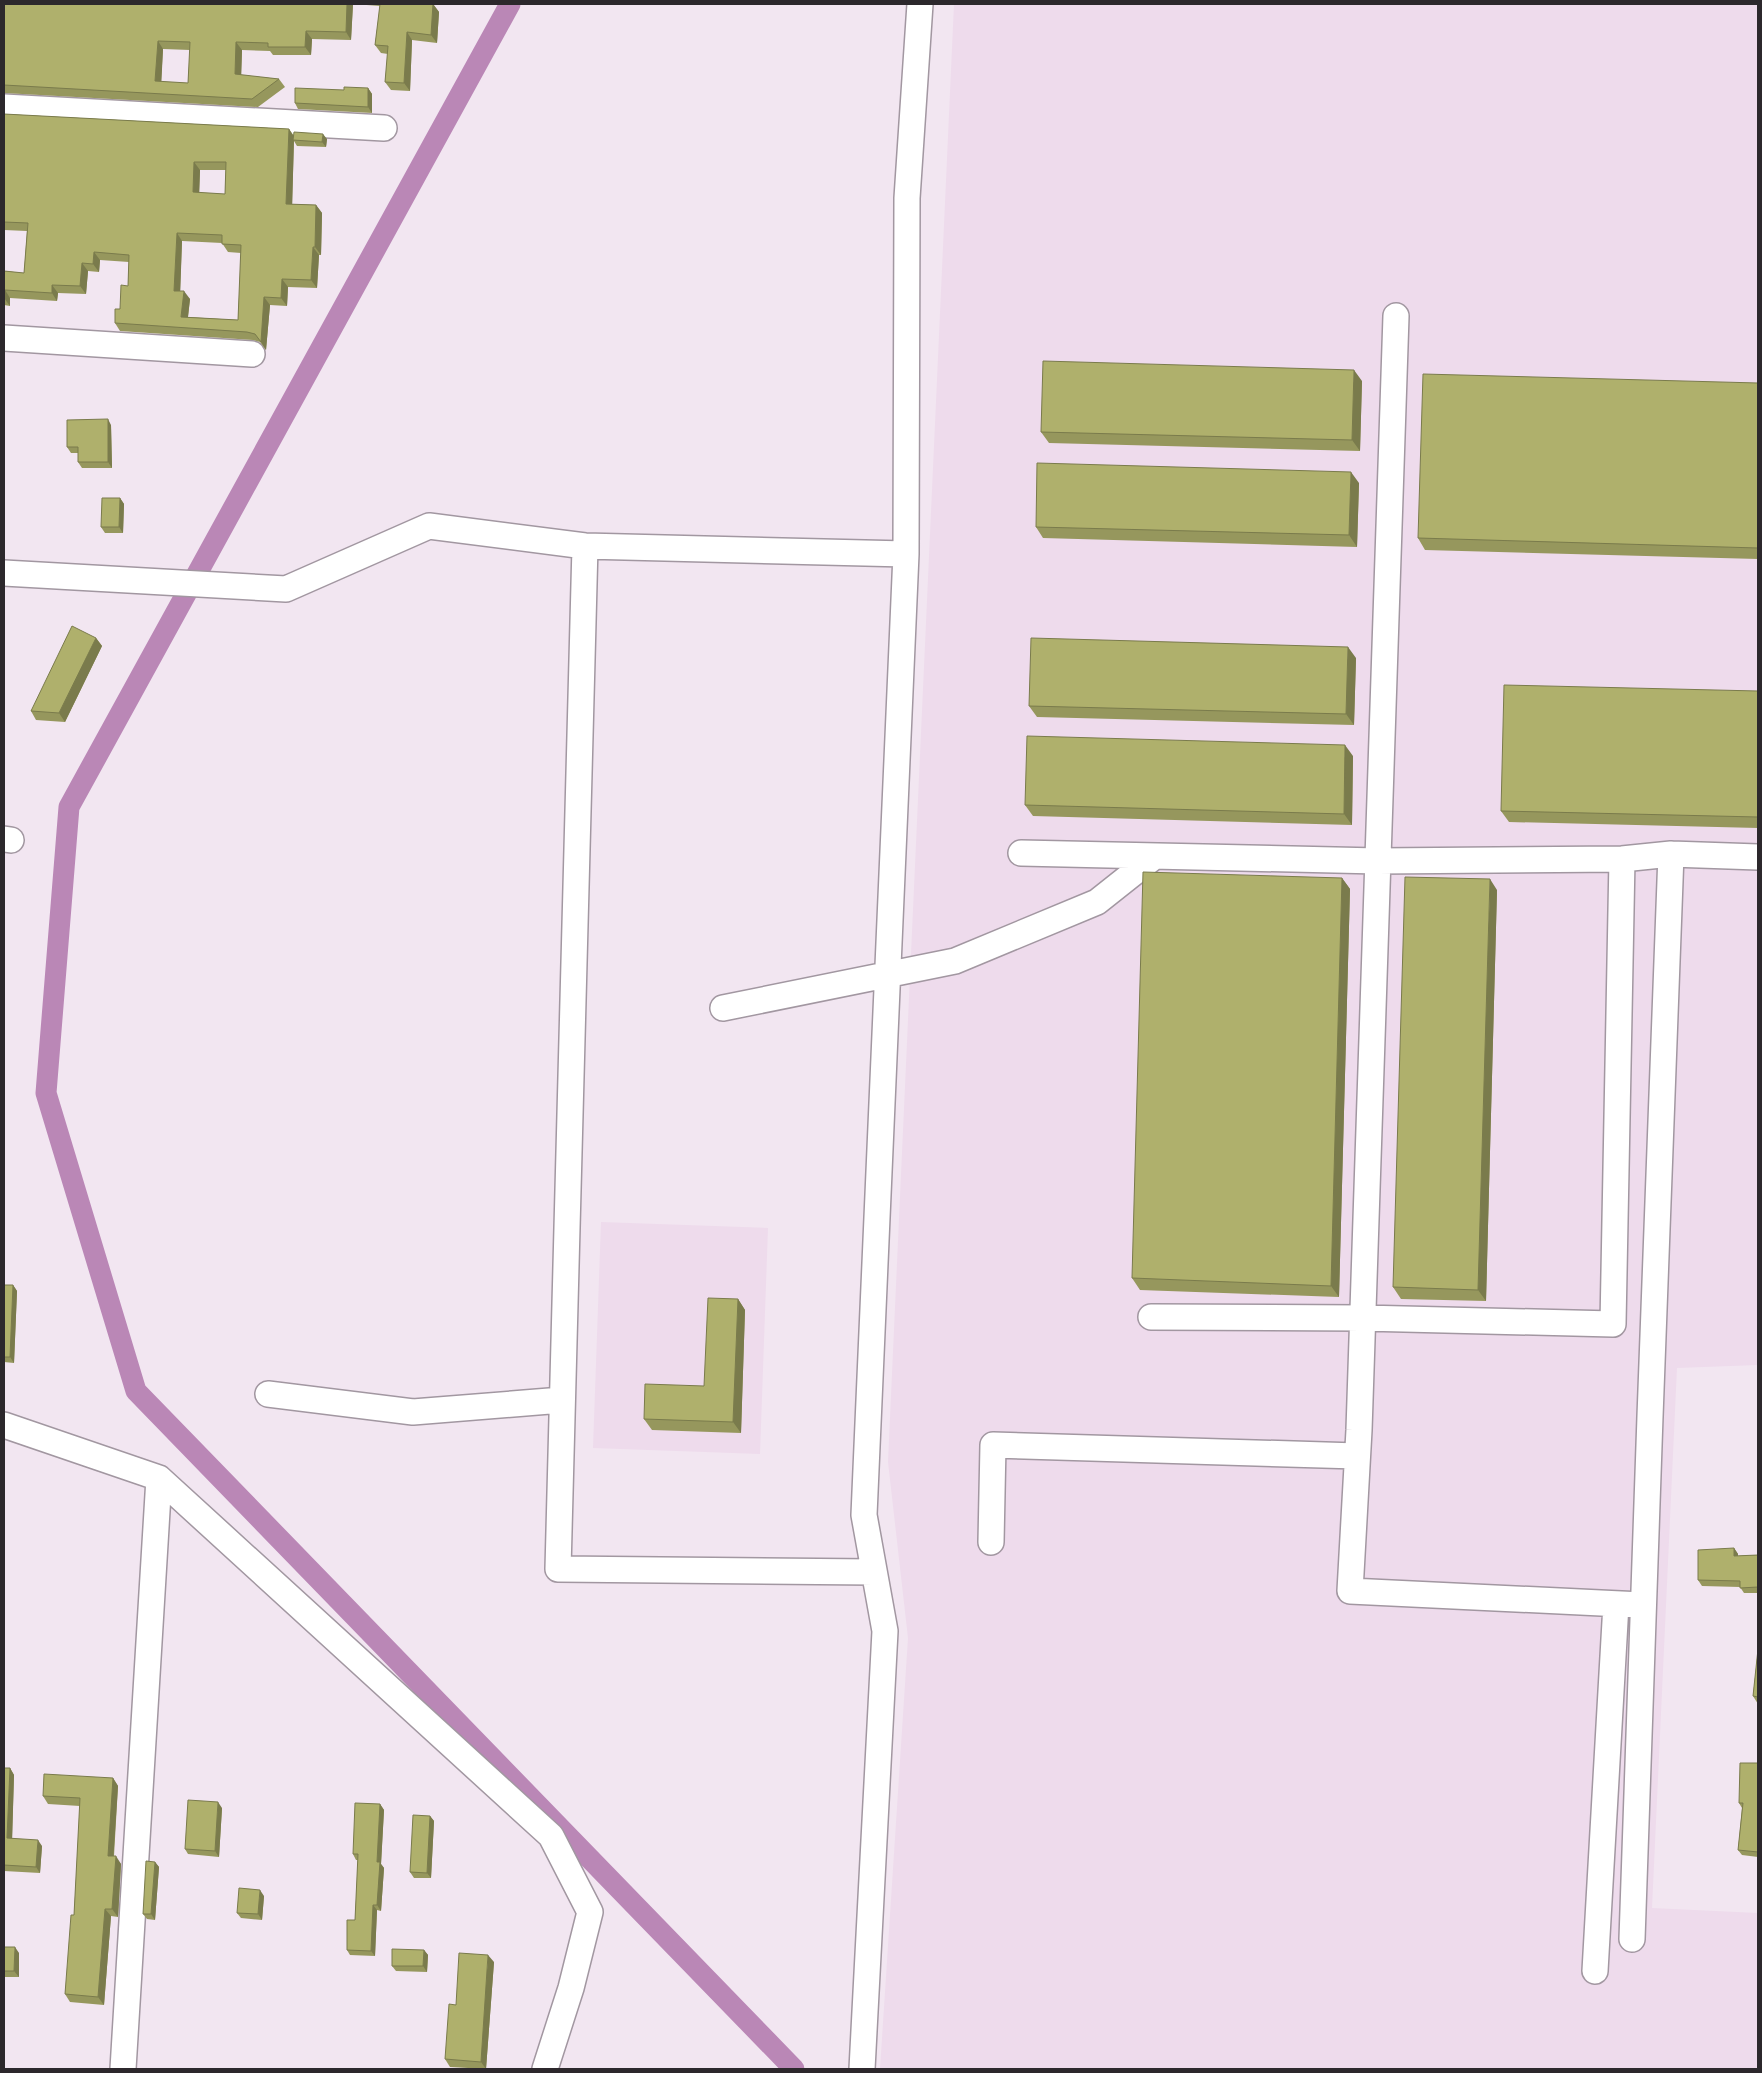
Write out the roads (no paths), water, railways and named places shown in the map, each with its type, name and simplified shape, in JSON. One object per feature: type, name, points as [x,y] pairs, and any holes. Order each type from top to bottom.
[{"type":"street","points":[[862,2069],[885,1631],[864,1514],[906,554],[907,198],[920,4]]},
{"type":"street","points":[[4,107],[384,128]]},
{"type":"street","points":[[1396,316],[1362,1318],[1350,1591],[1642,1605]]},
{"type":"street","points":[[4,338],[252,354]]},
{"type":"street","points":[[4,573],[286,589],[430,526],[585,546],[906,554]]},
{"type":"street","points":[[585,546],[558,1570],[874,1572]]},
{"type":"street","points":[[1021,853],[1378,860],[1622,859],[1671,854],[1758,858]]},
{"type":"street","points":[[1632,1939],[1642,1605],[1655,1332],[1671,854]]},
{"type":"street","points":[[723,1008],[955,961],[1098,902],[1155,856]]},
{"type":"street","points":[[1151,1317],[1362,1318],[1613,1324],[1622,859]]},
{"type":"street","points":[[268,1394],[413,1412],[562,1400]]},
{"type":"street","points":[[4,1424],[160,1478],[551,1836],[590,1912],[571,1988],[545,2069]]},
{"type":"street","points":[[991,1542],[993,1444],[1357,1456]]},
{"type":"street","points":[[123,2069],[160,1478]]},
{"type":"street","points":[[1595,1971],[1616,1604]]},
{"type":"waterway","points":[[510,4],[69,807],[46,1093],[136,1391],[794,2069]]}]
